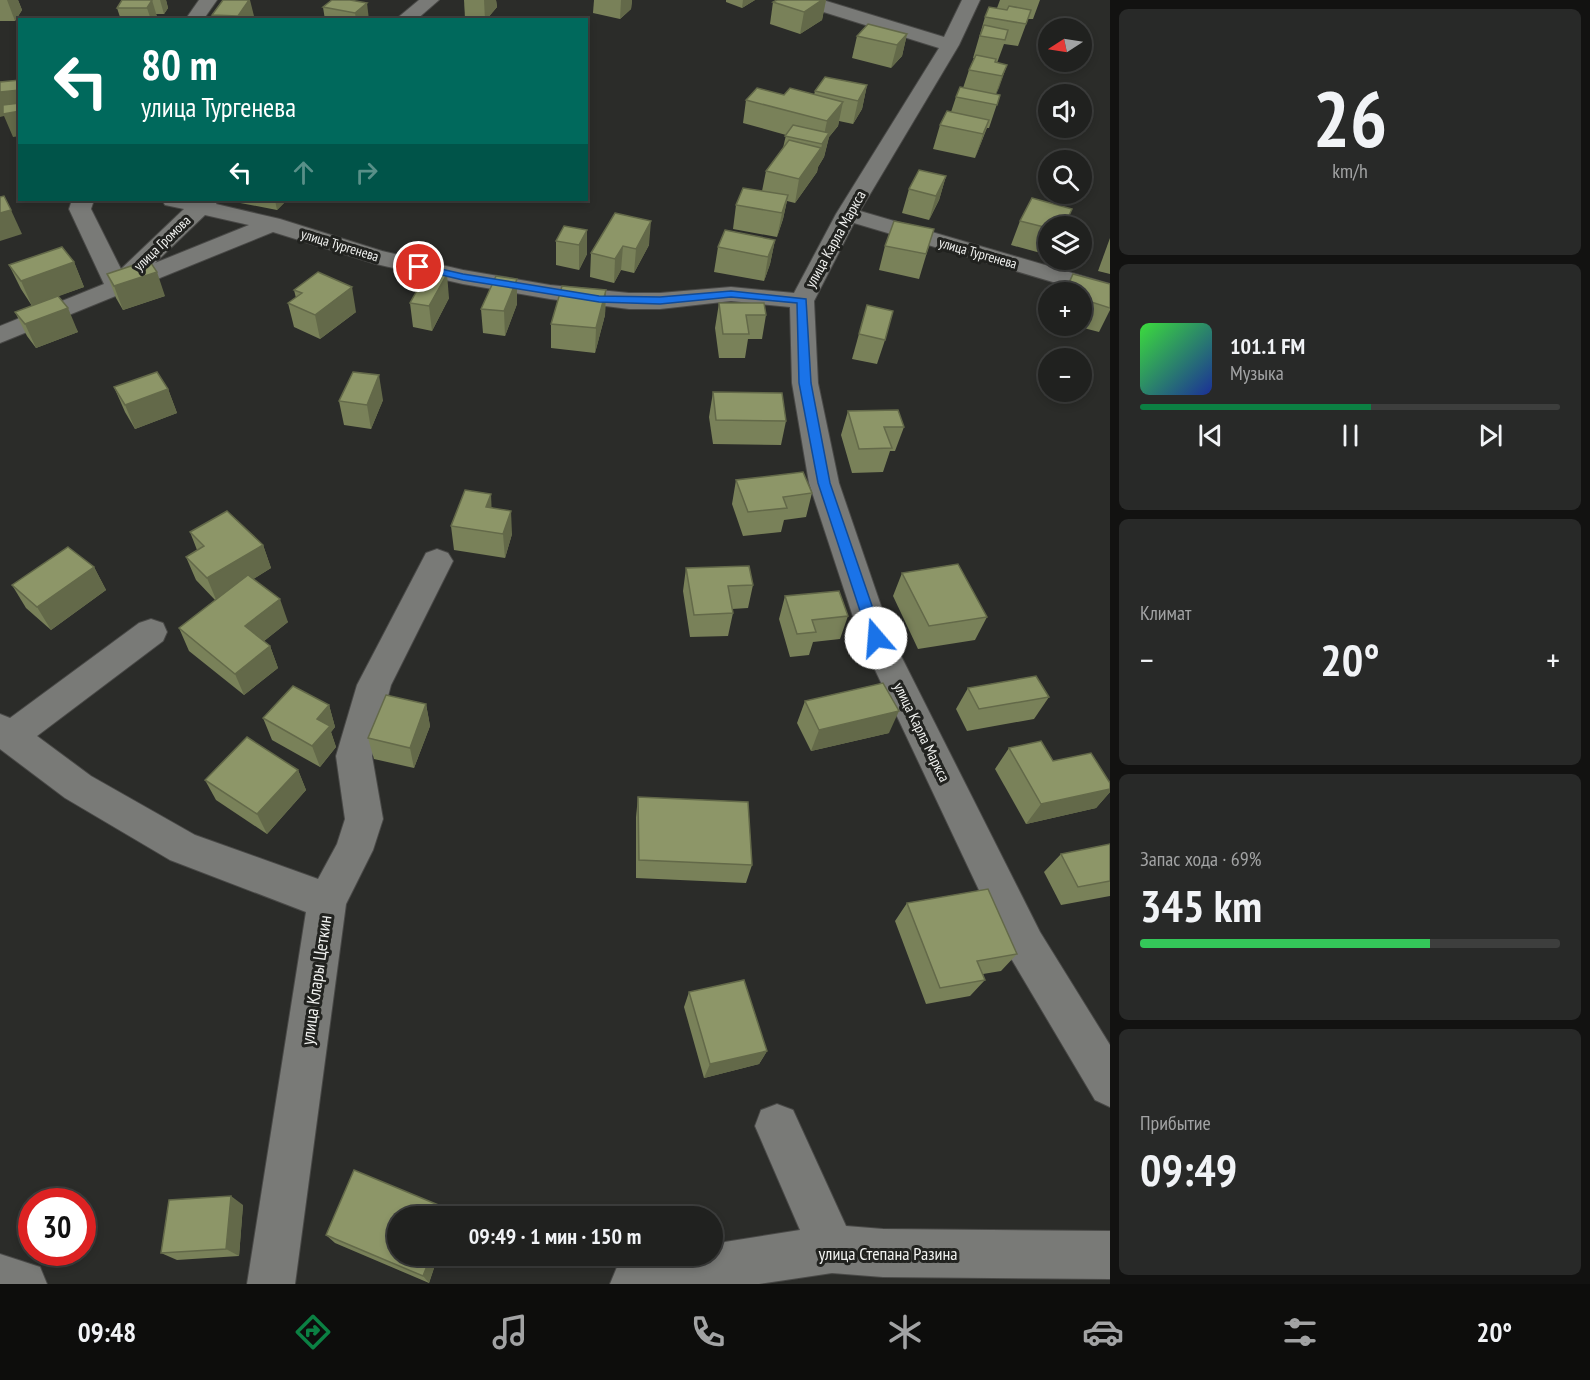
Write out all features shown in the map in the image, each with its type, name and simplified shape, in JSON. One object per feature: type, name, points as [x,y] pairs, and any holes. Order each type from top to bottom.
[{"type":"street","points":[[195,18],[208,0]]},
{"type":"street","points":[[407,18],[430,0]]},
{"type":"street","points":[[804,0],[950,45]]},
{"type":"street","name":"улица Карла Маркса","points":[[971,0],[950,45],[847,214],[802,301],[805,383],[824,483],[876,638],[1026,946],[1110,1085]]},
{"type":"street","points":[[83,201],[80,209],[117,286]]},
{"type":"street","name":"улица Тургенева","points":[[183,201],[203,203],[376,257],[463,277],[550,292],[629,301],[731,294],[802,301]]},
{"type":"street","name":"улица Громова","points":[[117,286],[203,203]]},
{"type":"street","name":"улица Тургенева","points":[[847,214],[1110,292]]},
{"type":"street","points":[[0,335],[272,224]]},
{"type":"street","points":[[327,902],[354,850],[364,819],[354,756],[374,685],[437,561]]},
{"type":"street","points":[[5,733],[151,632]]},
{"type":"street","name":"улица Клары Цеткин","points":[[5,733],[78,788],[183,848],[327,902],[271,1284]]},
{"type":"street","points":[[777,1126],[832,1249]]},
{"type":"street","name":"улица Степана Разина","points":[[634,1284],[727,1265],[832,1249],[883,1252],[1110,1255]]},
{"type":"street","points":[[0,1278],[22,1284]]},
{"type":"building","points":[[122,0],[152,0],[147,8],[117,8]]},
{"type":"building","points":[[223,0],[249,0],[238,16],[212,15]]},
{"type":"building","points":[[332,0],[367,3],[355,13],[323,7]]},
{"type":"building","points":[[777,0],[822,0],[804,12],[773,2]]},
{"type":"building","points":[[1009,6],[1031,10],[1026,24],[985,17],[989,7],[1007,10]]},
{"type":"building","points":[[868,24],[907,34],[897,45],[857,36]]},
{"type":"building","points":[[984,25],[1008,30],[1005,40],[980,36]]},
{"type":"building","points":[[976,55],[996,59],[995,62],[1007,65],[1002,76],[969,70]]},
{"type":"building","points":[[825,77],[867,85],[858,101],[815,91]]},
{"type":"building","points":[[18,80],[18,90],[0,92],[0,82]]},
{"type":"building","points":[[960,87],[1000,95],[997,105],[956,97]]},
{"type":"building","points":[[757,88],[784,95],[790,88],[843,102],[827,121],[746,100]]},
{"type":"building","points":[[18,103],[18,111],[3,114],[3,105]]},
{"type":"building","points":[[947,111],[989,120],[983,134],[940,125]]},
{"type":"building","points":[[793,125],[829,133],[822,144],[785,136]]},
{"type":"building","points":[[789,140],[821,148],[799,179],[766,171]]},
{"type":"building","points":[[919,170],[946,176],[936,196],[909,189]]},
{"type":"building","points":[[743,188],[788,195],[782,213],[736,205]]},
{"type":"building","points":[[4,196],[11,210],[0,213],[0,197]]},
{"type":"building","points":[[1032,198],[1038,200],[1038,204],[1054,204],[1072,209],[1069,216],[1038,216],[1038,226],[1020,221]]},
{"type":"building","points":[[615,213],[651,221],[636,249],[623,246],[615,259],[591,253]]},
{"type":"building","points":[[894,221],[934,229],[926,254],[885,246]]},
{"type":"building","points":[[564,226],[587,230],[579,245],[556,241]]},
{"type":"building","points":[[725,230],[775,240],[768,257],[718,247]]},
{"type":"building","points":[[62,247],[74,262],[21,281],[9,265]]},
{"type":"building","points":[[149,260],[157,272],[114,286],[107,274]]},
{"type":"building","points":[[428,271],[447,274],[429,306],[410,303]]},
{"type":"building","points":[[318,272],[352,287],[315,315],[288,303],[302,293],[294,290]]},
{"type":"building","points":[[1073,274],[1110,284],[1110,308],[1092,302],[1092,282],[1069,282]]},
{"type":"building","points":[[496,276],[517,279],[504,311],[481,309]]},
{"type":"building","points":[[562,286],[606,290],[596,328],[551,324]]},
{"type":"building","points":[[58,296],[68,308],[25,324],[15,312]]},
{"type":"building","points":[[719,303],[764,303],[766,315],[746,315],[749,334],[723,334]]},
{"type":"building","points":[[867,305],[893,311],[885,340],[859,334]]},
{"type":"building","points":[[157,372],[168,389],[125,405],[114,387]]},
{"type":"building","points":[[353,372],[379,375],[367,405],[339,401]]},
{"type":"building","points":[[713,392],[782,393],[786,421],[716,420]]},
{"type":"building","points":[[898,410],[904,427],[884,427],[892,448],[859,449],[848,411]]},
{"type":"building","points":[[803,472],[812,493],[783,497],[787,508],[748,512],[736,480]]},
{"type":"building","points":[[465,490],[491,494],[486,507],[511,511],[503,534],[451,526]]},
{"type":"building","points":[[227,511],[263,545],[207,578],[186,557],[204,546],[190,532]]},
{"type":"building","points":[[68,547],[94,567],[37,607],[12,585]]},
{"type":"building","points":[[958,564],[987,617],[929,626],[902,573]]},
{"type":"building","points":[[749,566],[753,585],[728,586],[733,613],[694,615],[686,568]]},
{"type":"building","points":[[248,575],[280,599],[245,626],[270,646],[235,674],[179,628]]},
{"type":"building","points":[[839,591],[848,616],[812,620],[816,632],[797,634],[785,596]]},
{"type":"building","points":[[1036,676],[1049,697],[979,709],[968,688]]},
{"type":"building","points":[[883,683],[899,711],[819,730],[805,701]]},
{"type":"building","points":[[293,686],[329,705],[317,719],[330,726],[312,746],[263,718]]},
{"type":"building","points":[[386,695],[426,704],[410,748],[368,738]]},
{"type":"building","points":[[247,737],[298,770],[257,814],[205,780]]},
{"type":"building","points":[[1041,741],[1053,761],[1091,753],[1110,783],[1110,789],[1041,804],[1009,748]]},
{"type":"building","points":[[638,797],[748,802],[752,865],[639,860]]},
{"type":"building","points":[[1110,844],[1110,881],[1078,887],[1061,854]]},
{"type":"building","points":[[988,889],[1017,954],[977,961],[985,980],[940,988],[907,903]]},
{"type":"building","points":[[744,980],[767,1051],[710,1064],[689,992]]},
{"type":"building","points":[[354,1170],[441,1206],[387,1206],[387,1261],[326,1235]]},
{"type":"building","points":[[231,1196],[226,1249],[161,1253],[169,1200]]},
{"type":"building","points":[[399,1266],[427,1266],[423,1276]]},
{"type":"route","points":[[419,267],[463,277],[599,299],[660,301],[731,294],[802,301],[805,383],[824,483],[876,638]]}]
